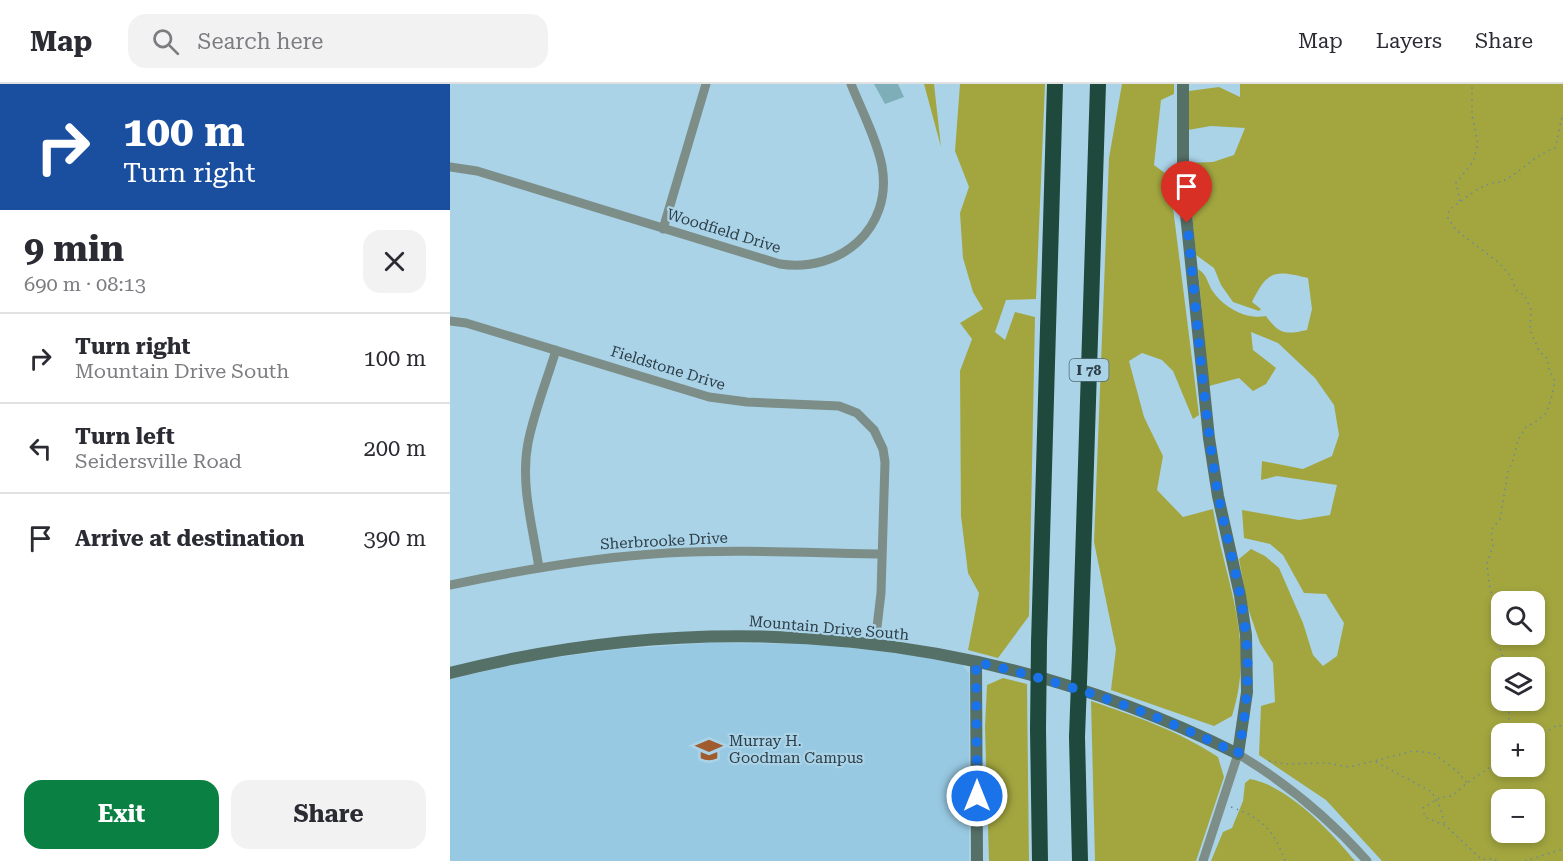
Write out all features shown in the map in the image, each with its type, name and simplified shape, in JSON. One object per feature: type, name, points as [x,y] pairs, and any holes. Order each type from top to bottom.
[{"type":"highway","name":"I 78","points":[[1040,861],[1038,729],[1055,84]]},
{"type":"highway","name":"I 78","points":[[1080,861],[1077,737],[1098,84]]},
{"type":"street","points":[[663,229],[706,84]]},
{"type":"street","name":"Woodfield Drive","points":[[450,167],[477,171],[663,229],[792,266],[805,266],[827,261],[852,247],[873,222],[881,202],[883,179],[878,152],[851,84]]},
{"type":"street","points":[[1183,84],[1183,185],[1209,438],[1218,496],[1240,595],[1247,670],[1245,715],[1238,754],[1203,861]]},
{"type":"street","name":"Fieldstone Drive","points":[[450,321],[466,323],[727,401],[829,405],[857,413],[874,430],[883,449],[885,476],[881,593],[874,644]]},
{"type":"street","points":[[539,568],[529,507],[526,459],[528,442],[556,350]]},
{"type":"street","name":"Sherbrooke Drive","points":[[450,585],[539,568],[668,553],[882,554]]},
{"type":"street","name":"Mountain Drive South","points":[[450,673],[533,655],[623,642],[736,636],[792,637],[874,644],[976,662],[1046,678],[1104,697],[1178,725],[1238,754],[1296,794],[1338,829],[1367,861]]},
{"type":"street","points":[[976,662],[978,861]]},
{"type":"path","points":[[1460,202],[1456,183],[1473,162],[1478,144],[1472,116],[1472,84]]},
{"type":"path","points":[[1502,657],[1491,623],[1495,607],[1487,564],[1493,546],[1491,530],[1500,519],[1508,472],[1518,440],[1526,427],[1546,413],[1555,381],[1549,369],[1548,359],[1539,351],[1530,330],[1530,310],[1525,296],[1516,290],[1511,277],[1499,263],[1456,230],[1448,218],[1449,210],[1484,186],[1501,182],[1538,155],[1555,148],[1558,127],[1563,114]]},
{"type":"path","points":[[1545,733],[1557,725],[1563,726]]},
{"type":"path","points":[[1258,766],[1265,761],[1285,764],[1325,763],[1349,767],[1414,751],[1432,753],[1457,771],[1467,783]]},
{"type":"path","points":[[1376,762],[1432,792],[1446,826]]},
{"type":"path","points":[[1491,767],[1452,796],[1441,797],[1423,808],[1425,817],[1446,826],[1481,859],[1495,859],[1496,861]]},
{"type":"path","points":[[1222,803],[1249,813],[1263,822],[1277,840],[1285,861]]},
{"type":"path","points":[[1525,861],[1563,849]]},
{"type":"shaded area","points":[[924,84],[934,84],[941,147]]},
{"type":"shaded area","points":[[960,84],[1045,84],[1036,299],[1006,300],[995,332],[1005,340],[1015,312],[1035,317],[1029,616],[998,658],[968,650],[979,593],[968,573],[961,516],[960,371],[972,339],[960,323],[983,309],[973,292],[963,258],[960,213],[969,187],[955,151]]},
{"type":"shaded area","points":[[1122,84],[1174,84],[1174,94],[1161,100],[1154,165],[1169,176],[1199,415],[1193,419],[1173,371],[1162,360],[1142,353],[1129,361],[1144,417],[1163,456],[1157,490],[1183,517],[1213,509],[1236,611],[1241,662],[1239,688],[1232,716],[1214,726],[1111,690],[1116,649],[1094,542],[1109,158]]},
{"type":"shaded area","points":[[1240,84],[1563,84],[1563,861],[1382,861],[1326,800],[1259,755],[1261,706],[1275,702],[1273,663],[1260,643],[1248,608],[1239,559],[1251,549],[1265,556],[1279,568],[1303,623],[1313,655],[1323,666],[1337,656],[1344,623],[1326,594],[1304,593],[1283,555],[1270,544],[1244,538],[1242,510],[1299,520],[1330,515],[1337,485],[1277,476],[1261,480],[1262,461],[1303,469],[1332,456],[1339,435],[1334,405],[1315,378],[1278,343],[1251,332],[1253,350],[1276,368],[1266,384],[1253,391],[1239,378],[1209,386],[1198,269],[1204,274],[1214,293],[1230,308],[1251,316],[1266,316],[1283,332],[1307,330],[1312,309],[1308,278],[1287,274],[1273,275],[1263,284],[1252,302],[1261,309],[1259,311],[1233,302],[1221,285],[1214,268],[1196,255],[1187,163],[1213,162],[1234,155],[1245,128],[1211,126],[1188,130],[1189,91],[1219,87],[1240,97]]},
{"type":"shaded area","name":"Murray H. Goodman Campus","points":[[708,643],[809,644],[844,647],[927,657],[962,665],[969,673],[969,861],[450,861],[450,679],[536,660],[620,649]]},
{"type":"shaded area","points":[[1003,678],[1027,684],[1029,861],[989,861],[985,727],[987,685]]},
{"type":"shaded area","points":[[1091,701],[1172,732],[1218,757],[1224,777],[1196,861],[1095,861]]},
{"type":"shaded area","points":[[1250,779],[1265,783],[1294,800],[1322,824],[1355,861],[1211,861],[1223,832],[1232,828],[1243,801],[1245,783]]},
{"type":"building","points":[[874,84],[898,84],[904,97],[885,104]]},
{"type":"place","name":"Murray H. Goodman Campus","points":[[709,750]]},
{"type":"route","points":[[977,796],[976,662],[1046,678],[1127,705],[1178,725],[1238,754],[1245,715],[1246,635],[1240,595],[1218,496],[1209,438],[1187,223]]}]
